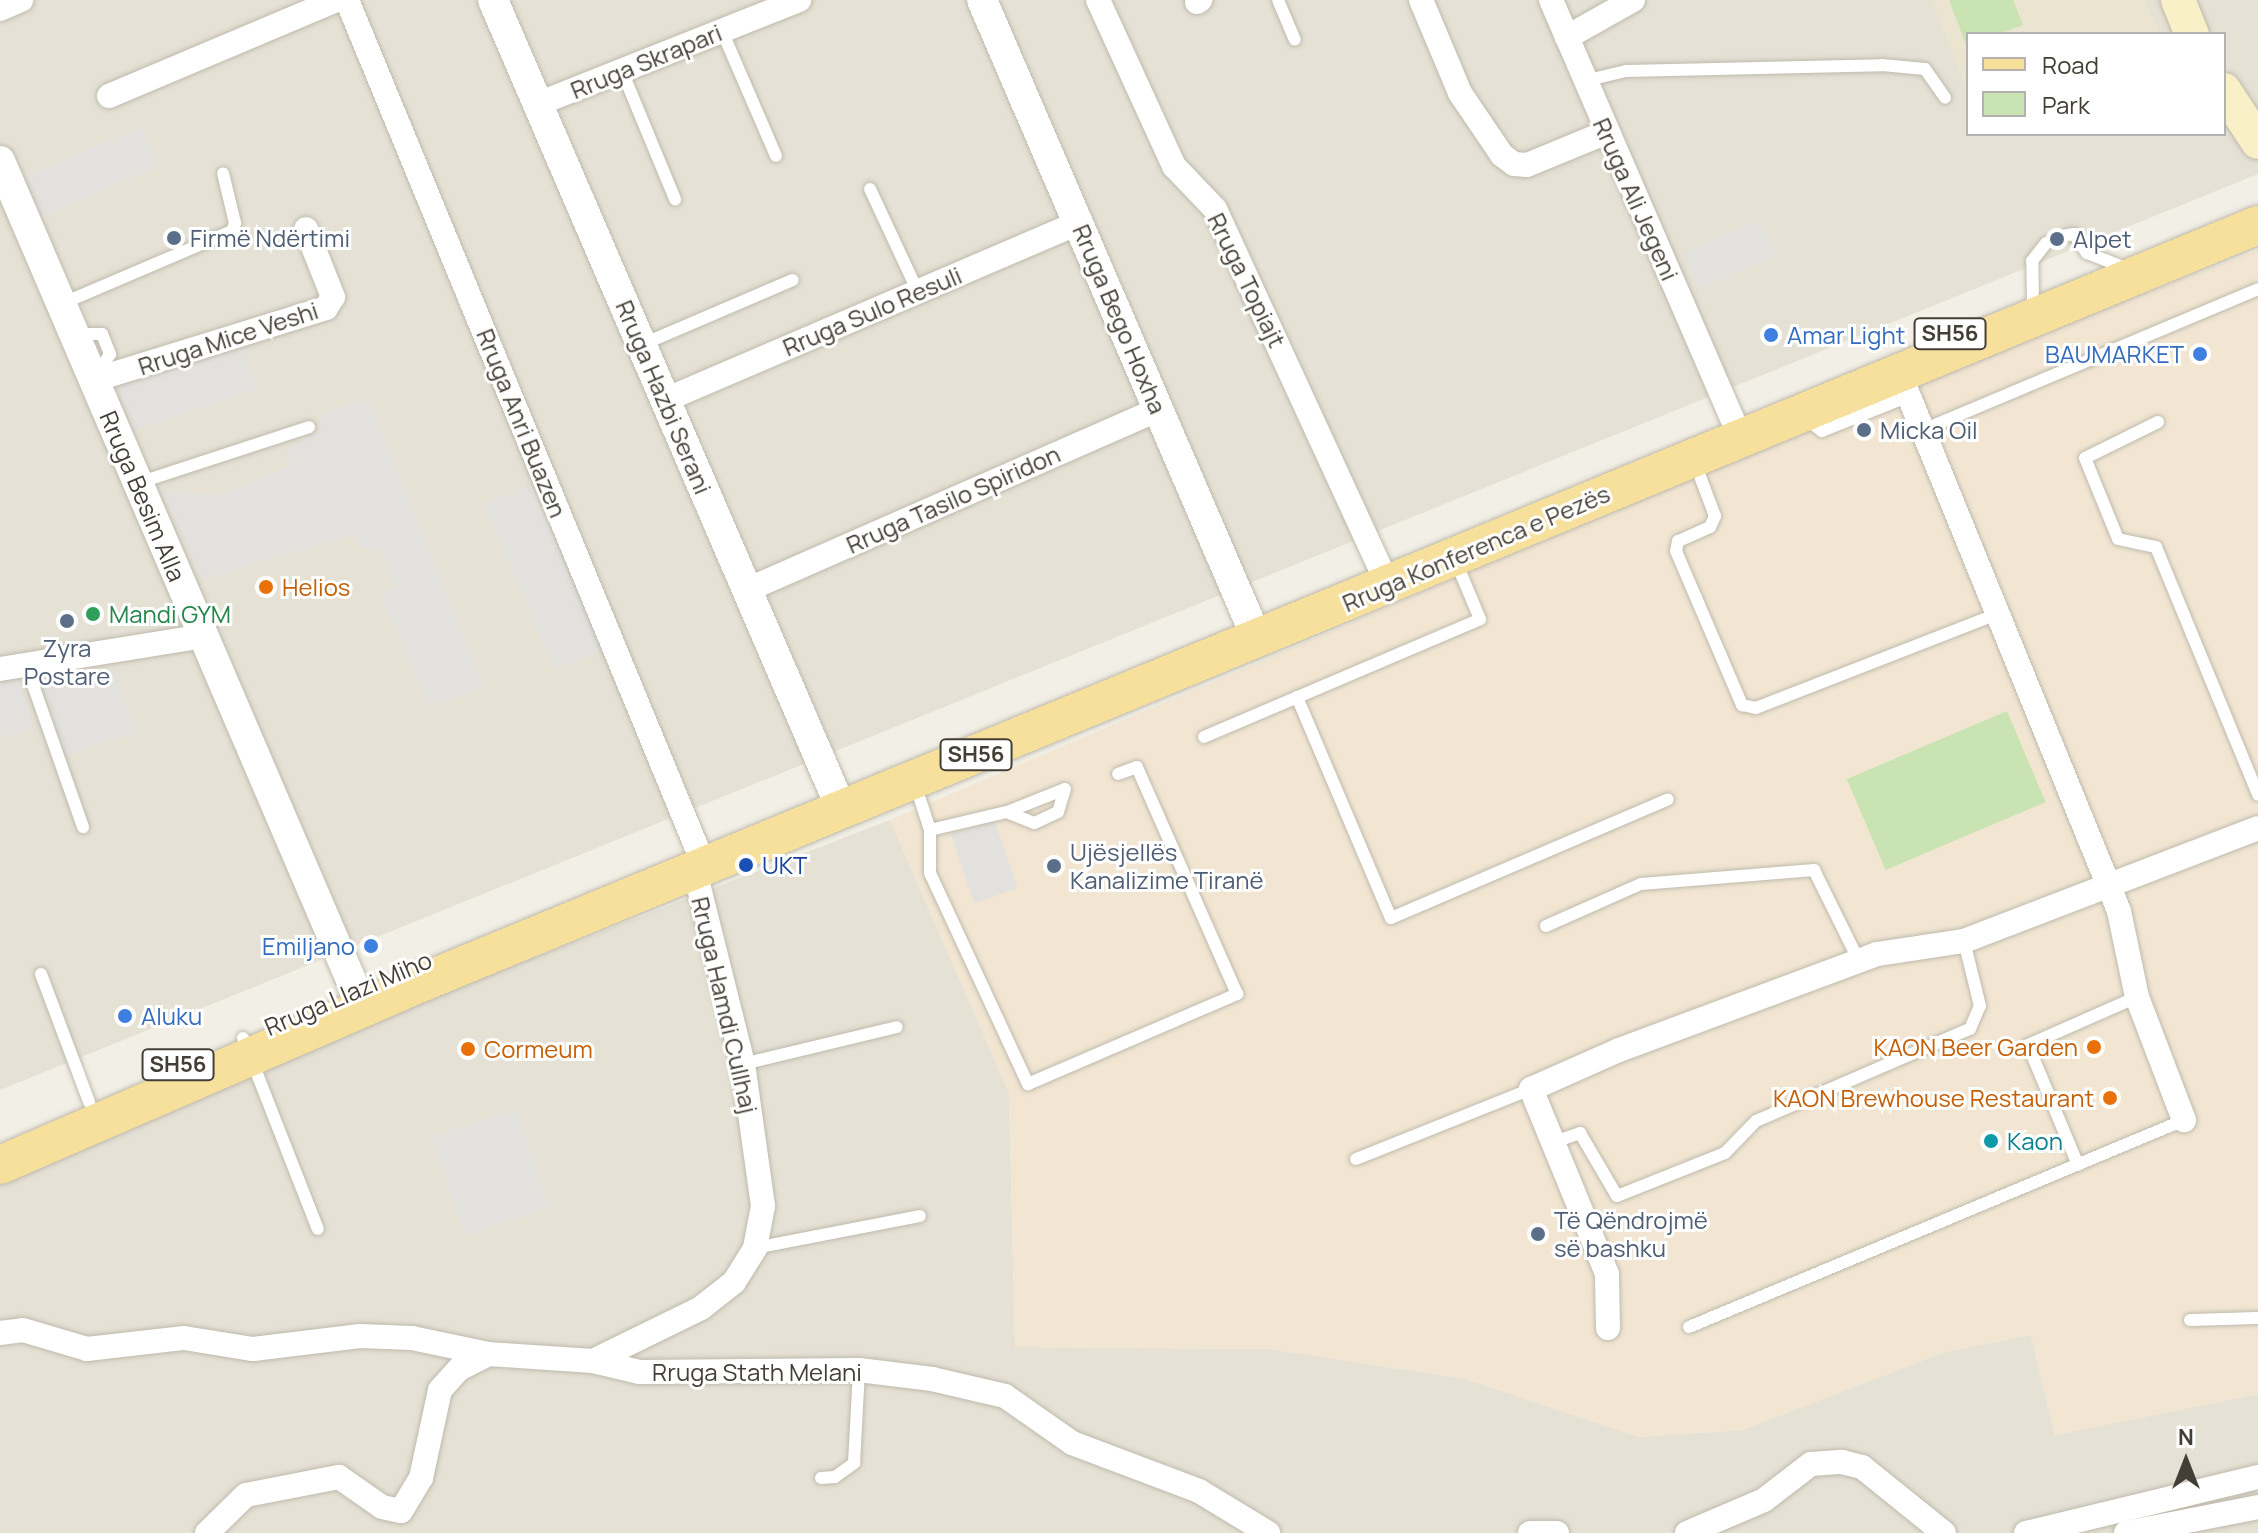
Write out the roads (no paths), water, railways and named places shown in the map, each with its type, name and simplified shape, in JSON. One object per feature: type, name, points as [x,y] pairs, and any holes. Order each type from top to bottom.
[{"type":"main road","points":[[2178,0],[2191,32]]},
{"type":"main road","points":[[2226,93],[2258,142]]},
{"type":"main road","name":"Rruga Konferenca e Pezës","points":[[696,859],[913,780],[1254,632],[1381,570],[2258,207]]},
{"type":"main road","name":"Rruga Konferenca e Pezës","points":[[696,859],[835,794],[1254,632],[1455,559],[1798,413],[1904,384],[2258,225]]},
{"type":"main road","name":"Rruga Llazi Miho","points":[[1,1154],[359,999],[696,859]]},
{"type":"main road","name":"Rruga Llazi Miho","points":[[1,1154],[89,1102],[247,1048]]},
{"type":"street","points":[[0,9],[21,0]]},
{"type":"street","points":[[109,96],[336,0]]},
{"type":"street","name":"Rruga Anri Buazen","points":[[347,0],[696,859]]},
{"type":"street","name":"Rruga Hazbi Serani","points":[[493,0],[835,794]]},
{"type":"street","name":"Rruga Skrapari","points":[[538,104],[799,0]]},
{"type":"street","name":"Rruga Bego Hoxha","points":[[982,0],[1254,632]]},
{"type":"street","name":"Rruga Topiajt","points":[[1098,0],[1174,166],[1215,209],[1381,570]]},
{"type":"street","points":[[1421,0],[1460,93],[1502,155],[1514,164],[1527,165],[1607,132]]},
{"type":"street","name":"Rruga Ali Jegeni","points":[[1551,0],[1735,425]]},
{"type":"street","points":[[1567,37],[1631,0]]},
{"type":"street","name":"Rruga Besim Alla","points":[[0,161],[9,205],[61,304],[359,999]]},
{"type":"street","name":"Rruga Sulo Resuli","points":[[665,400],[1078,223]]},
{"type":"street","name":"Rruga Mice Veshi","points":[[94,380],[326,308],[333,297],[306,229]]},
{"type":"street","points":[[1904,384],[2119,911],[2137,997],[2184,1120]]},
{"type":"street","name":"Rruga Tasilo Spiridon","points":[[747,590],[1159,409]]},
{"type":"street","points":[[0,669],[203,636]]},
{"type":"street","points":[[1608,1328],[1607,1274],[1531,1089],[1619,1050],[1859,961],[1964,941],[2258,828]]},
{"type":"street","name":"Rruga Hamdi Cullhaj","points":[[0,1333],[23,1330],[87,1349],[184,1338],[253,1349],[360,1336],[412,1338],[488,1354],[593,1361],[701,1308],[734,1282],[755,1248],[763,1206],[743,1064],[696,859]]},
{"type":"street","points":[[207,1533],[246,1495],[339,1477],[382,1507],[401,1511],[421,1478],[440,1390],[459,1369],[488,1354]]},
{"type":"street","name":"Rruga Stath Melani","points":[[593,1361],[640,1372],[859,1370],[1005,1396],[1072,1443],[1199,1491],[1268,1533]]},
{"type":"street","points":[[1687,1533],[1764,1500],[1811,1464],[1842,1462],[1862,1467],[1944,1533]]},
{"type":"street","points":[[2026,1533],[2089,1522],[2258,1477]]},
{"type":"street","points":[[2126,1533],[2258,1507]]},
{"type":"street","points":[[1530,1533],[1557,1533]]},
{"type":"lane","points":[[1278,0],[1295,40]]},
{"type":"lane","points":[[722,31],[776,156]]},
{"type":"lane","points":[[1584,81],[1626,71],[1882,65],[1925,69],[1945,98]]},
{"type":"lane","points":[[622,71],[675,199]]},
{"type":"lane","points":[[61,304],[232,231],[235,223],[223,173]]},
{"type":"lane","points":[[870,189],[918,292]]},
{"type":"lane","points":[[2067,235],[2074,234],[2087,253],[2118,265]]},
{"type":"lane","points":[[2033,300],[2032,261],[2046,243]]},
{"type":"lane","points":[[641,345],[793,280]]},
{"type":"lane","points":[[1923,430],[2258,289]]},
{"type":"lane","points":[[2158,422],[2085,458],[2118,539],[2156,547],[2258,795]]},
{"type":"lane","points":[[138,483],[309,427]]},
{"type":"lane","points":[[1693,457],[1715,516],[1710,527],[1678,541],[1676,551],[1742,705],[1756,708],[1997,614]]},
{"type":"lane","points":[[1204,737],[1480,619],[1455,559]]},
{"type":"lane","points":[[26,665],[83,827]]},
{"type":"lane","points":[[1297,697],[1391,918],[1668,799]]},
{"type":"lane","points":[[913,780],[930,830],[930,873],[1028,1084],[1237,994],[1137,767],[1118,774]]},
{"type":"lane","points":[[930,830],[1007,812]]},
{"type":"lane","points":[[1546,926],[1641,884],[1814,870],[1859,961]]},
{"type":"lane","points":[[1554,1142],[1580,1133],[1617,1196],[1725,1153],[1756,1121],[1970,1029],[1980,1006],[1964,941]]},
{"type":"lane","points":[[41,974],[89,1102]]},
{"type":"lane","points":[[2078,1165],[2028,1045],[2137,997]]},
{"type":"lane","points":[[743,1064],[897,1027]]},
{"type":"lane","points":[[247,1048],[318,1229]]},
{"type":"lane","points":[[1356,1159],[1531,1089]]},
{"type":"lane","points":[[1689,1327],[2184,1120]]},
{"type":"lane","points":[[755,1248],[920,1216]]},
{"type":"lane","points":[[2190,1320],[2258,1318]]},
{"type":"lane","points":[[821,1478],[835,1477],[854,1463],[859,1370]]},
{"type":"place","name":"Firmë Ndërtimi","points":[[174,238]]},
{"type":"place","name":"Alpet","points":[[2057,239]]},
{"type":"place","name":"Amar Light","points":[[1771,335]]},
{"type":"place","name":"BAUMARKET","points":[[2200,354]]},
{"type":"place","name":"Micka Oil","points":[[1864,430]]},
{"type":"place","name":"Helios","points":[[266,587]]},
{"type":"place","name":"Mandi GYM","points":[[93,614]]},
{"type":"place","name":"Zyra Postare","points":[[67,621]]},
{"type":"place","name":"UKT","points":[[746,865]]},
{"type":"place","name":"Ujësjellës Kanalizime Tiranë","points":[[1054,866]]},
{"type":"place","name":"Emiljano","points":[[371,946]]},
{"type":"place","name":"Aluku","points":[[125,1016]]},
{"type":"place","name":"KAON Beer Garden","points":[[2094,1047]]},
{"type":"place","name":"Cormeum","points":[[468,1049]]},
{"type":"place","name":"KAON Brewhouse Restaurant","points":[[2110,1098]]},
{"type":"place","name":"Kaon","points":[[1991,1141]]},
{"type":"place","name":"Të Qëndrojmë së bashku","points":[[1538,1234]]}]
